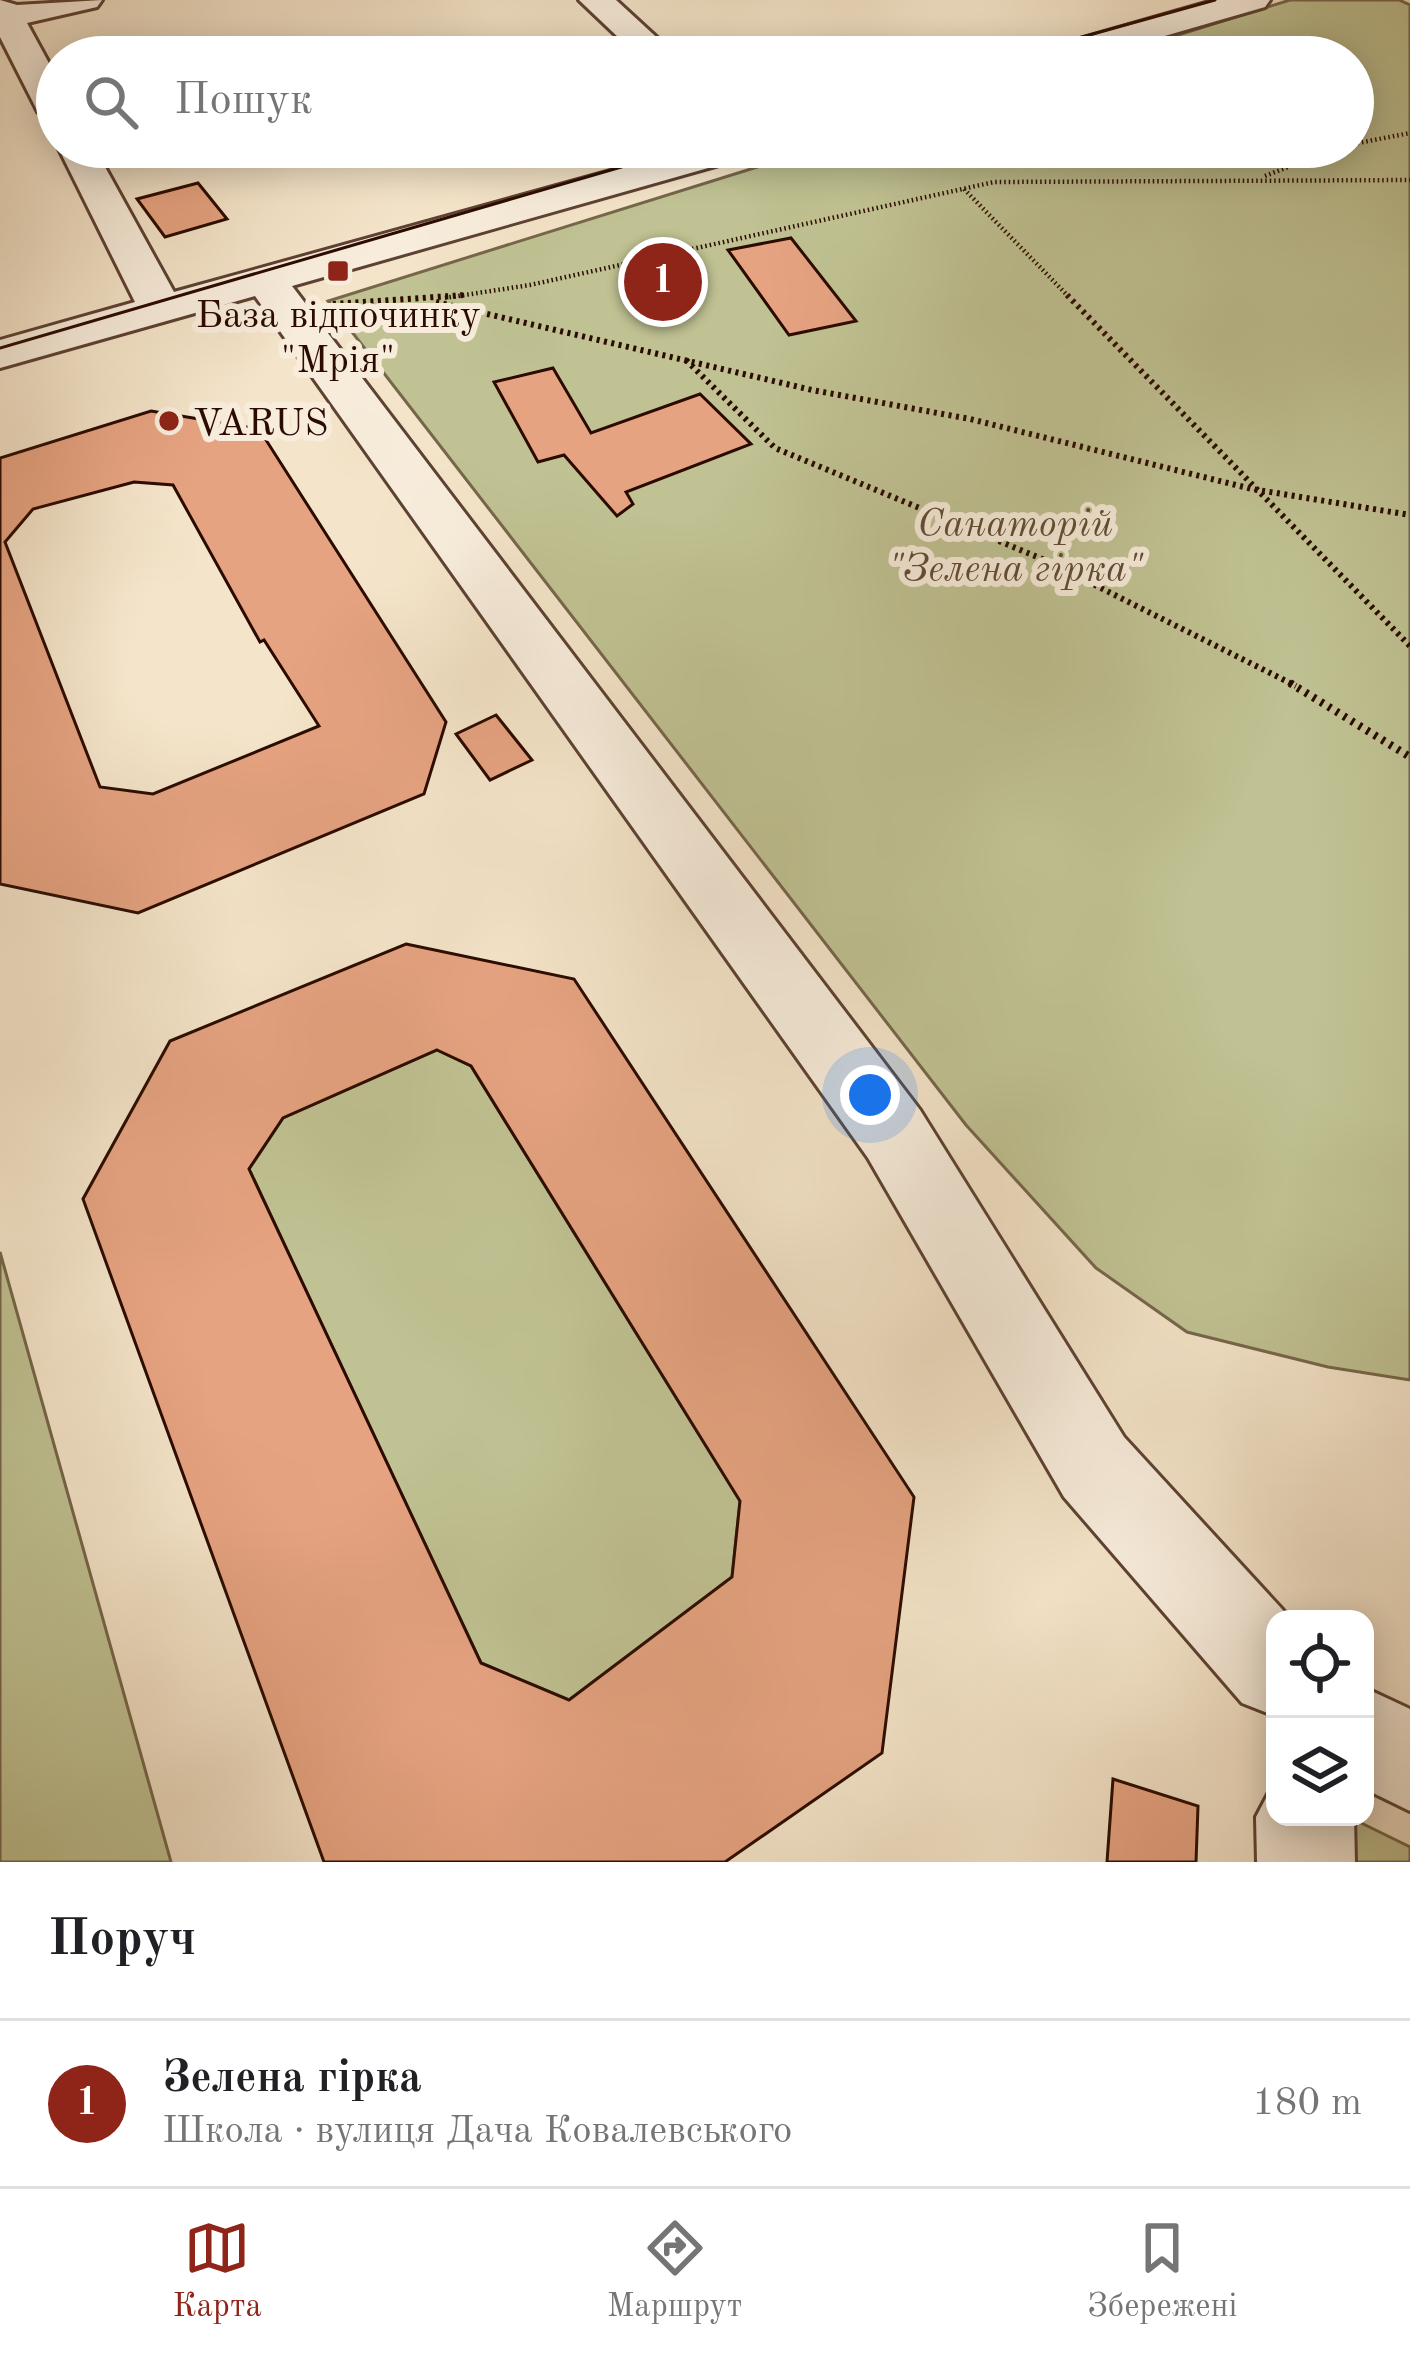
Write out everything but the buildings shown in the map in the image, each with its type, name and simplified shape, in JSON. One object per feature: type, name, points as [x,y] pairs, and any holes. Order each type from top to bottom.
[{"type":"street","points":[[36,75],[2,14],[86,0]]},
{"type":"street","points":[[596,0],[636,36]]},
{"type":"street","points":[[1127,36],[1253,0]]},
{"type":"street","points":[[86,168],[161,309]]},
{"type":"street","points":[[0,354],[161,309],[273,293],[673,168]]},
{"type":"street","points":[[273,293],[894,1134],[1094,1467],[1266,1660]]},
{"type":"street","points":[[1374,1741],[1410,1763]]},
{"type":"street","points":[[1305,1826],[1306,1862]]},
{"type":"path","points":[[1374,140],[1410,133]]},
{"type":"path","points":[[1258,179],[1286,168]]},
{"type":"path","points":[[428,300],[530,285],[994,182],[1410,180]]},
{"type":"path","points":[[963,188],[1410,646]]},
{"type":"path","points":[[273,293],[428,300],[970,419],[1252,489],[1410,515]]},
{"type":"path","points":[[686,360],[776,448],[1047,562],[1167,619],[1327,702],[1410,757]]},
{"type":"green space","name":"Санаторій \"Зелена гірка\"","points":[[1290,0],[1399,0],[1410,5],[1410,1380],[1328,1367],[1187,1332],[1096,1268],[966,1125],[328,301],[754,168],[1374,168],[1374,36],[1175,36]]},
{"type":"green space","points":[[437,1050],[471,1066],[740,1501],[732,1577],[569,1700],[481,1663],[249,1169],[283,1118]]},
{"type":"green space","points":[[0,1252],[171,1862],[0,1862]]},
{"type":"green space","points":[[1348,1826],[1367,1826],[1410,1847],[1410,1862],[1343,1862]]},
{"type":"tram line","points":[[1086,36],[1215,0]]},
{"type":"tram line","points":[[0,348],[618,168]]},
{"type":"place","name":"База відпочинку \"Мрія\"","points":[[338,271]]},
{"type":"place","name":"Зелена гірка","points":[[663,282]]},
{"type":"place","name":"VARUS","points":[[169,421]]}]
